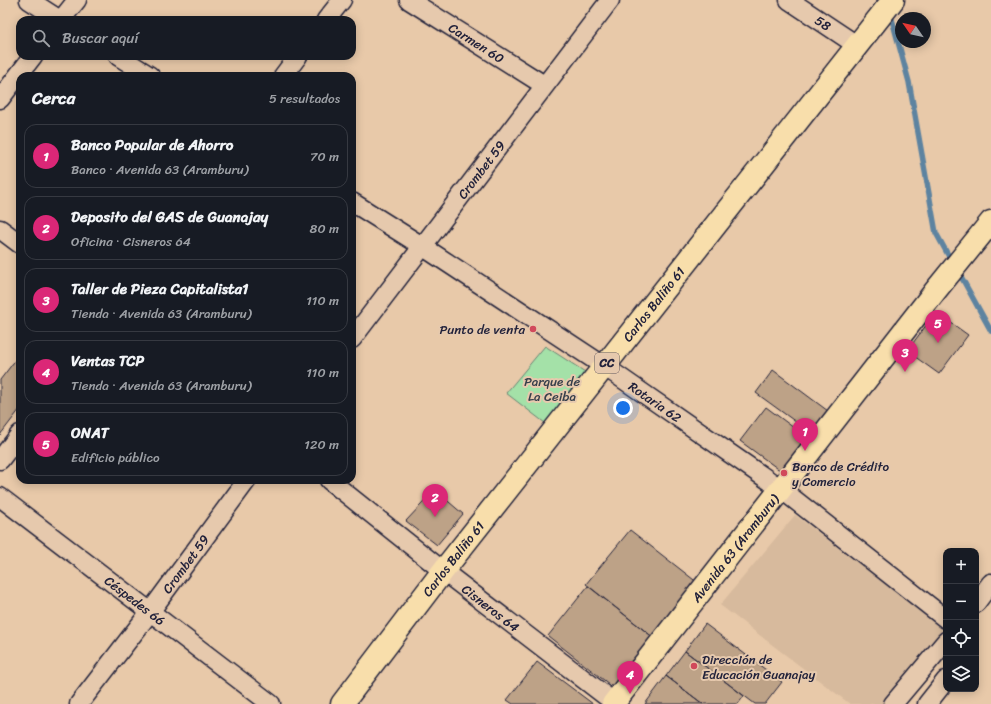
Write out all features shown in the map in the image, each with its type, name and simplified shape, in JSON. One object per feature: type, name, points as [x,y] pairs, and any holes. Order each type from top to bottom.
[{"type":"main road","name":"Carlos Baliño 61","points":[[342,704],[443,571],[894,0]]},
{"type":"main road","name":"Avenida 63 (Aramburu)","points":[[615,703],[964,254],[991,222]]},
{"type":"street","points":[[29,0],[55,16]]},
{"type":"street","points":[[64,16],[77,0]]},
{"type":"street","points":[[329,16],[342,0]]},
{"type":"street","name":"Carmen 60","points":[[410,0],[544,85]]},
{"type":"street","name":"Crombet 59","points":[[356,334],[610,0]]},
{"type":"street","name":"58","points":[[789,0],[858,46]]},
{"type":"street","points":[[21,72],[30,60]]},
{"type":"street","points":[[124,60],[144,72]]},
{"type":"street","points":[[286,72],[295,60]]},
{"type":"street","points":[[0,99],[16,78]]},
{"type":"street","name":"Rotaria 62","points":[[356,205],[422,246],[604,366],[781,489],[943,617]]},
{"type":"street","points":[[0,229],[16,241]]},
{"type":"street","points":[[0,460],[16,439]]},
{"type":"street","name":"Crombet 59","points":[[79,704],[150,612],[244,484]]},
{"type":"street","name":"Cisneros 64","points":[[334,484],[443,571],[615,703]]},
{"type":"street","name":"Céspedes 66","points":[[0,497],[271,704]]},
{"type":"street","points":[[979,599],[991,583]]},
{"type":"street","points":[[893,704],[943,645]]},
{"type":"street","points":[[927,704],[943,684]]},
{"type":"shaded area","points":[[795,515],[943,628],[943,630],[887,704],[850,704],[720,605]]},
{"type":"green space","name":"Parque de La Ceiba","points":[[545,346],[599,381],[558,433],[506,393]]},
{"type":"building","points":[[936,312],[968,335],[939,374],[907,351]]},
{"type":"building","points":[[16,359],[16,414],[0,435],[0,380]]},
{"type":"building","points":[[773,370],[828,411],[811,433],[756,393]]},
{"type":"building","points":[[766,407],[806,437],[781,471],[740,441]]},
{"type":"building","points":[[435,490],[463,514],[437,545],[406,521]]},
{"type":"building","points":[[630,530],[703,587],[659,642],[586,584]]},
{"type":"building","points":[[588,586],[659,642],[619,692],[548,636]]},
{"type":"building","points":[[705,624],[782,682],[765,704],[755,704],[685,651]]},
{"type":"building","points":[[685,651],[744,696],[738,704],[703,704],[666,676]]},
{"type":"building","points":[[537,662],[593,704],[513,704],[507,700]]},
{"type":"building","points":[[666,676],[703,704],[645,704]]},
{"type":"waterway","points":[[890,12],[909,82],[936,233],[952,262]]},
{"type":"waterway","points":[[958,271],[991,331]]},
{"type":"place","name":"Punto de venta","points":[[533,329]]},
{"type":"place","name":"ONAT","points":[[938,343]]},
{"type":"place","name":"Taller de Pieza Capitalista1","points":[[905,372]]},
{"type":"place","name":"Banco Popular de Ahorro","points":[[805,451]]},
{"type":"place","name":"Banco de Crédito y Comercio","points":[[784,473]]},
{"type":"place","name":"Deposito del GAS de Guanajay","points":[[435,517]]},
{"type":"place","name":"Dirección de Educación Guanajay","points":[[694,666]]},
{"type":"place","name":"Ventas TCP","points":[[630,694]]}]
